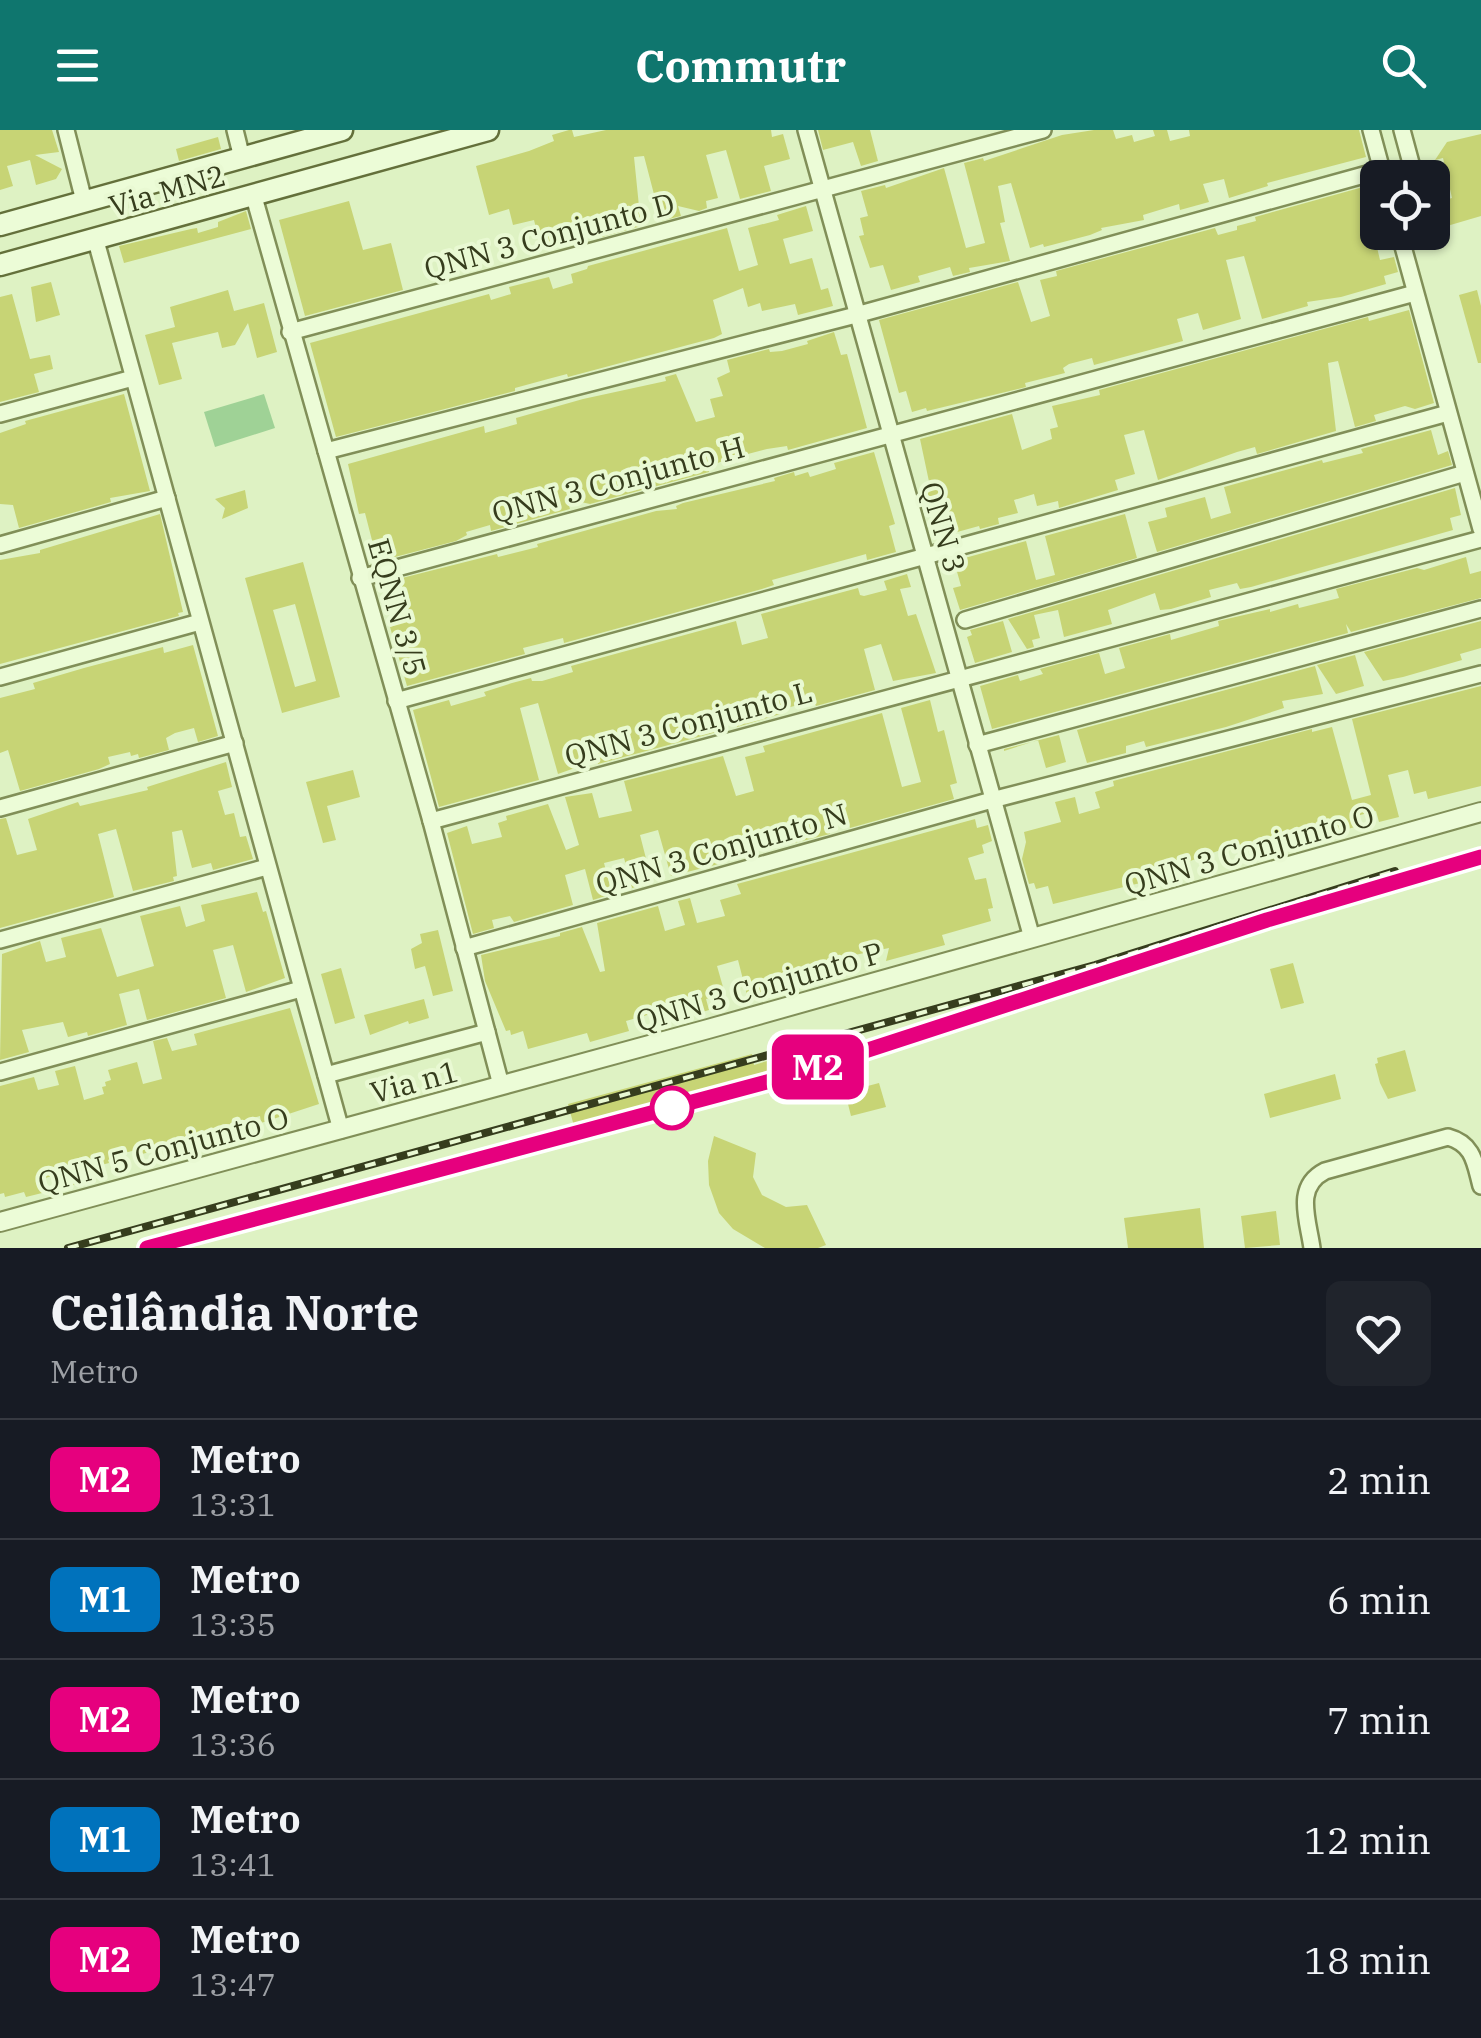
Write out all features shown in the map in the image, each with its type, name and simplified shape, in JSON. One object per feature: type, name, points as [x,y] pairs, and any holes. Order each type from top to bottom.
[{"type":"main road","name":"Via MN2","points":[[0,225],[342,130]]},
{"type":"main road","points":[[333,175],[380,150],[450,130]]},
{"type":"main road","points":[[333,175],[488,130]]},
{"type":"main road","name":"Via MN2","points":[[0,265],[333,175]]},
{"type":"street","points":[[66,130],[84,201]]},
{"type":"street","points":[[235,130],[242,158]]},
{"type":"street","name":"QNN 3","points":[[806,130],[1032,938]]},
{"type":"street","name":"QNN 3 Conjunto D","points":[[290,332],[1042,130]]},
{"type":"street","points":[[1373,138],[1403,133],[1410,160]]},
{"type":"street","points":[[326,451],[1360,180]]},
{"type":"street","name":"EQNN 3/5","points":[[254,196],[431,821],[501,1085]]},
{"type":"street","points":[[96,241],[341,1130]]},
{"type":"street","points":[[1404,250],[1481,529]]},
{"type":"street","name":"QNN 3 Conjunto H","points":[[360,578],[1415,294]]},
{"type":"street","points":[[0,414],[133,378]]},
{"type":"street","points":[[396,701],[1448,413]]},
{"type":"street","points":[[966,620],[1465,473]]},
{"type":"street","points":[[0,544],[167,498]]},
{"type":"street","name":"QNN 3 Conjunto L","points":[[431,821],[1481,539]]},
{"type":"street","points":[[978,745],[1481,609]]},
{"type":"street","points":[[0,677],[200,622]]},
{"type":"street","name":"QNN 3 Conjunto N","points":[[464,948],[992,800],[1481,674]]},
{"type":"street","points":[[0,808],[235,743]]},
{"type":"street","name":"QNN 3 Conjunto O","points":[[1032,938],[1481,812]]},
{"type":"street","points":[[0,940],[267,866]]},
{"type":"street","name":"QNN 3 Conjunto P","points":[[501,1085],[1032,938]]},
{"type":"street","points":[[0,1072],[300,988]]},
{"type":"street","points":[[326,1075],[487,1032]]},
{"type":"street","name":"Via n1","points":[[341,1130],[501,1085]]},
{"type":"street","name":"QNN 5 Conjunto O","points":[[0,1222],[341,1130]]},
{"type":"street","points":[[1312,1248],[1305,1192],[1311,1180],[1325,1172],[1448,1137],[1462,1142],[1472,1152],[1481,1186]]},
{"type":"green space","points":[[264,394],[275,428],[215,447],[204,412]]},
{"type":"building","points":[[0,130],[52,130],[59,152],[35,155],[62,169],[56,179],[36,185],[30,160],[7,166],[13,186],[0,190]]},
{"type":"building","points":[[572,130],[574,137],[606,130],[771,130],[772,137],[783,134],[790,159],[764,166],[771,191],[740,199],[726,150],[706,155],[718,198],[706,201],[707,208],[699,211],[678,206],[681,216],[661,221],[644,156],[634,157],[641,226],[602,237],[600,232],[541,249],[534,220],[513,225],[509,209],[489,215],[476,166],[529,151],[554,141],[552,135]]},
{"type":"building","points":[[818,130],[870,130],[878,161],[861,166],[853,142],[823,150]]},
{"type":"building","points":[[1113,130],[1116,139],[1132,135],[1134,142],[1155,136],[1153,130],[1167,130],[1170,141],[1190,136],[1189,130],[1359,130],[1366,157],[1267,183],[1268,186],[1229,198],[1224,179],[1203,184],[1209,202],[1180,210],[1179,204],[1143,215],[1144,220],[1101,228],[1090,235],[1044,247],[1043,244],[1030,248],[1011,183],[998,186],[1005,222],[1000,223],[1010,261],[969,268],[970,272],[953,276],[950,267],[918,276],[920,282],[891,290],[883,265],[870,268],[859,236],[864,235],[860,218],[868,216],[861,191],[885,185],[886,188],[944,168],[966,248],[985,243],[964,163],[983,158],[984,161],[1062,135]]},
{"type":"building","points":[[1481,134],[1481,216],[1450,225],[1450,160],[1435,160],[1447,142]]},
{"type":"building","points":[[218,137],[221,149],[179,161],[176,149]]},
{"type":"building","points":[[1360,188],[1360,250],[1378,250],[1380,260],[1394,257],[1398,272],[1384,276],[1386,284],[1307,302],[1308,306],[1262,319],[1244,256],[1226,260],[1241,319],[1203,330],[1198,313],[1177,319],[1183,341],[1094,365],[1092,358],[1069,364],[1063,368],[1065,373],[1025,383],[1026,387],[927,411],[926,408],[912,412],[906,391],[899,393],[879,320],[1018,282],[1031,322],[1050,316],[1040,280],[1057,276],[1056,271],[1215,228],[1218,235],[1237,230],[1237,226],[1256,221],[1255,217]]},
{"type":"building","points":[[349,201],[363,250],[391,243],[403,290],[305,316],[279,220]]},
{"type":"building","points":[[806,206],[813,231],[783,239],[790,264],[812,258],[821,290],[828,288],[833,306],[798,315],[795,304],[762,311],[760,303],[748,307],[743,288],[713,300],[722,334],[714,338],[336,437],[310,343],[489,294],[491,300],[511,294],[509,287],[549,277],[553,289],[573,283],[571,274],[588,266],[727,228],[739,271],[758,265],[748,228],[779,220],[777,215]]},
{"type":"building","points":[[246,211],[251,229],[124,263],[119,246],[197,228],[198,233]]},
{"type":"building","points":[[51,282],[60,315],[36,322],[31,287]]},
{"type":"building","points":[[228,290],[234,311],[264,303],[277,352],[257,358],[248,323],[235,345],[222,348],[218,332],[172,343],[182,379],[159,385],[145,335],[175,327],[170,307]]},
{"type":"building","points":[[1477,290],[1481,306],[1481,363],[1459,295]]},
{"type":"building","points":[[12,294],[30,359],[50,355],[53,369],[34,374],[39,392],[0,402],[0,297]]},
{"type":"building","points":[[1409,310],[1434,403],[1374,415],[1376,421],[1355,427],[1338,361],[1328,363],[1336,431],[1257,454],[1255,447],[1158,480],[1144,430],[1124,435],[1135,474],[1115,480],[1118,490],[1059,508],[1058,501],[1037,506],[1034,494],[1014,500],[1018,513],[998,518],[999,524],[939,537],[927,492],[931,491],[920,439],[1012,414],[1022,450],[1052,439],[1050,429],[1058,427],[1052,406],[1368,317],[1369,321]]},
{"type":"building","points":[[834,332],[841,355],[847,354],[867,428],[788,450],[787,446],[767,449],[725,460],[708,467],[709,472],[590,504],[567,499],[570,509],[491,531],[490,525],[466,532],[456,541],[372,563],[368,550],[374,548],[365,513],[359,514],[348,464],[484,426],[485,433],[517,424],[516,418],[666,381],[665,377],[676,374],[696,422],[715,417],[710,399],[723,396],[717,378],[730,372],[727,360],[769,349],[782,351]]},
{"type":"building","points":[[124,394],[150,491],[110,498],[111,502],[19,528],[13,505],[0,504],[0,433],[26,424],[25,421]]},
{"type":"building","points":[[1431,430],[1438,455],[1448,451],[1452,465],[1157,552],[1148,522],[1167,517],[1165,508],[1205,497],[1211,519],[1231,513],[1224,487],[1363,453],[1361,449]]},
{"type":"building","points":[[874,452],[895,524],[889,526],[896,552],[867,560],[866,554],[772,580],[774,585],[762,589],[564,643],[563,638],[523,648],[525,654],[407,686],[390,627],[401,623],[391,587],[400,585],[398,579],[538,547],[537,544],[656,511],[677,509],[683,503],[775,481],[774,478],[794,472],[795,476],[808,472],[810,477],[836,469],[834,463]]},
{"type":"building","points":[[1455,488],[1461,515],[1450,518],[1453,530],[1251,587],[1240,589],[1237,583],[1209,590],[1211,597],[1171,609],[1160,610],[1155,593],[1108,610],[1112,624],[1064,637],[1058,610],[1034,615],[1040,638],[1032,640],[1034,647],[1027,649],[1008,619]]},
{"type":"building","points":[[245,490],[248,508],[222,519],[225,508],[215,499]]},
{"type":"building","points":[[160,514],[183,612],[179,616],[0,664],[0,560],[40,553]]},
{"type":"building","points":[[1125,514],[1137,558],[960,610],[953,588],[961,586],[954,561],[1026,541],[1036,580],[1055,575],[1045,536]]},
{"type":"building","points":[[1466,557],[1470,574],[1481,571],[1481,598],[1351,632],[1346,624],[1348,633],[992,729],[980,686],[1018,675],[1020,681],[1043,674],[1040,669],[1099,653],[1105,674],[1125,668],[1119,648],[1170,634],[1171,640],[1219,626],[1218,621],[1270,609],[1298,604],[1299,608],[1339,598],[1336,589]]},
{"type":"building","points":[[303,562],[340,697],[282,713],[245,578]],"holes":[[[295,604],[316,681],[295,687],[273,610]]]},
{"type":"building","points":[[907,574],[911,587],[900,589],[908,616],[916,614],[936,673],[893,681],[881,644],[864,649],[875,690],[816,706],[813,701],[783,709],[784,713],[737,727],[732,708],[712,714],[717,732],[598,764],[597,760],[558,774],[538,703],[520,708],[539,780],[439,807],[413,710],[449,700],[451,706],[531,678],[542,681],[573,672],[571,666],[736,621],[742,645],[768,638],[761,614],[858,588],[864,596],[887,590],[884,581]]},
{"type":"building","points":[[1003,621],[1012,652],[975,663],[967,637],[972,635],[970,630]]},
{"type":"building","points":[[1481,621],[1481,648],[1460,654],[1462,660],[1403,677],[1383,681],[1364,652]]},
{"type":"building","points":[[193,645],[218,736],[198,742],[194,728],[175,733],[166,738],[169,750],[139,758],[130,752],[108,757],[110,764],[99,769],[20,791],[8,750],[0,753],[0,698],[35,689],[33,683],[84,668],[163,647],[164,653]]},
{"type":"building","points":[[1355,655],[1364,686],[1336,694],[1317,665]]},
{"type":"building","points":[[1315,666],[1323,694],[1282,701],[1284,708],[1226,727],[1146,747],[1144,741],[1126,746],[1126,753],[1087,763],[1077,730]]},
{"type":"building","points":[[1481,686],[1481,786],[1428,799],[1426,791],[1414,794],[1408,770],[1388,775],[1399,817],[1379,822],[1376,811],[1356,816],[1359,826],[1340,831],[1338,826],[1298,838],[1296,831],[1238,847],[1237,844],[1160,872],[1161,878],[1053,904],[1048,886],[1036,889],[1034,883],[1029,884],[1022,859],[1024,832],[1061,822],[1055,802],[1075,797],[1079,814],[1100,808],[1095,792],[1114,786],[1113,781],[1332,727],[1352,800],[1371,795],[1352,719]]},
{"type":"building","points":[[930,700],[938,732],[944,730],[957,783],[950,785],[954,799],[850,828],[848,822],[828,828],[830,834],[761,847],[715,865],[671,876],[658,830],[640,835],[652,882],[632,888],[624,858],[604,863],[612,894],[593,900],[585,869],[565,875],[573,905],[514,922],[510,916],[492,920],[494,928],[473,934],[447,833],[467,826],[472,844],[502,837],[498,823],[507,820],[506,816],[548,804],[566,850],[579,845],[565,797],[592,793],[599,818],[632,811],[624,781],[723,756],[736,796],[754,791],[745,757],[765,752],[763,746],[882,713],[902,787],[921,782],[901,708]]},
{"type":"building","points":[[1059,735],[1066,762],[1046,768],[1038,740]]},
{"type":"building","points":[[226,762],[232,787],[218,791],[225,815],[234,813],[240,837],[246,836],[253,859],[213,870],[211,863],[192,868],[182,830],[172,832],[177,876],[174,881],[133,891],[116,829],[98,834],[114,897],[0,928],[0,819],[6,818],[17,855],[37,850],[28,819],[78,802],[80,806],[148,790],[147,787]]},
{"type":"building","points":[[353,770],[360,797],[327,806],[336,840],[323,843],[306,782]]},
{"type":"building","points":[[975,819],[977,828],[988,825],[992,841],[982,845],[984,853],[968,858],[975,880],[986,878],[993,908],[988,909],[991,921],[942,935],[945,945],[886,961],[889,948],[830,960],[831,963],[784,974],[786,985],[748,999],[738,960],[717,966],[725,994],[706,999],[709,1010],[689,1016],[686,1004],[626,1021],[629,1031],[590,1042],[587,1033],[528,1049],[523,1031],[511,1035],[510,1030],[506,1031],[485,981],[481,955],[582,927],[600,972],[605,971],[597,923],[658,906],[665,931],[685,925],[678,901],[690,898],[697,923],[725,916],[720,900],[741,894],[737,884]]},
{"type":"building","points":[[257,892],[285,978],[246,992],[233,945],[213,950],[226,998],[147,1020],[139,989],[119,994],[127,1025],[88,1036],[87,1032],[68,1037],[63,1022],[22,1030],[29,1052],[0,1060],[2,954],[40,941],[46,962],[66,957],[61,938],[101,928],[117,977],[154,966],[140,916],[180,906],[186,927],[205,921],[201,905]]},
{"type":"building","points":[[438,930],[453,991],[433,996],[425,966],[415,969],[411,949],[422,943],[420,934]]},
{"type":"building","points":[[1293,963],[1304,1003],[1281,1009],[1270,969]]},
{"type":"building","points":[[341,968],[355,1018],[335,1024],[321,974]]},
{"type":"building","points":[[424,999],[429,1018],[370,1035],[364,1015]]},
{"type":"building","points":[[290,1008],[319,1104],[261,1123],[260,1116],[227,1125],[228,1128],[220,1130],[222,1135],[202,1140],[204,1148],[183,1154],[181,1144],[142,1154],[140,1149],[120,1154],[109,1163],[82,1170],[86,1182],[66,1187],[62,1173],[42,1179],[46,1192],[26,1197],[24,1192],[5,1197],[0,1194],[0,1086],[34,1077],[38,1090],[59,1085],[55,1071],[75,1066],[84,1100],[104,1094],[102,1087],[111,1080],[108,1070],[137,1062],[143,1084],[162,1079],[153,1041],[167,1038],[172,1051],[197,1045],[194,1034]]},
{"type":"building","points":[[1405,1050],[1416,1091],[1388,1099],[1380,1083],[1377,1058]]},
{"type":"building","points":[[752,1054],[754,1065],[774,1059],[779,1068],[778,1075],[759,1080],[762,1091],[578,1141],[568,1104]]},
{"type":"building","points":[[1335,1074],[1341,1099],[1270,1118],[1264,1094]]},
{"type":"building","points":[[879,1083],[886,1107],[851,1116],[845,1092]]},
{"type":"building","points":[[714,1136],[756,1153],[753,1177],[762,1195],[786,1207],[807,1205],[826,1245],[765,1248],[733,1229],[719,1213],[709,1185],[708,1161]]},
{"type":"building","points":[[1200,1208],[1204,1248],[1128,1248],[1124,1218]]},
{"type":"building","points":[[1276,1211],[1280,1245],[1245,1248],[1241,1216]]},
{"type":"railway","points":[[68,1248],[1095,965],[1395,871]]},
{"type":"railway","points":[[147,1248],[782,1078],[1046,993]]},
{"type":"metro line","name":"M2","points":[[147,1248],[782,1078],[1267,920],[1481,857]]}]
